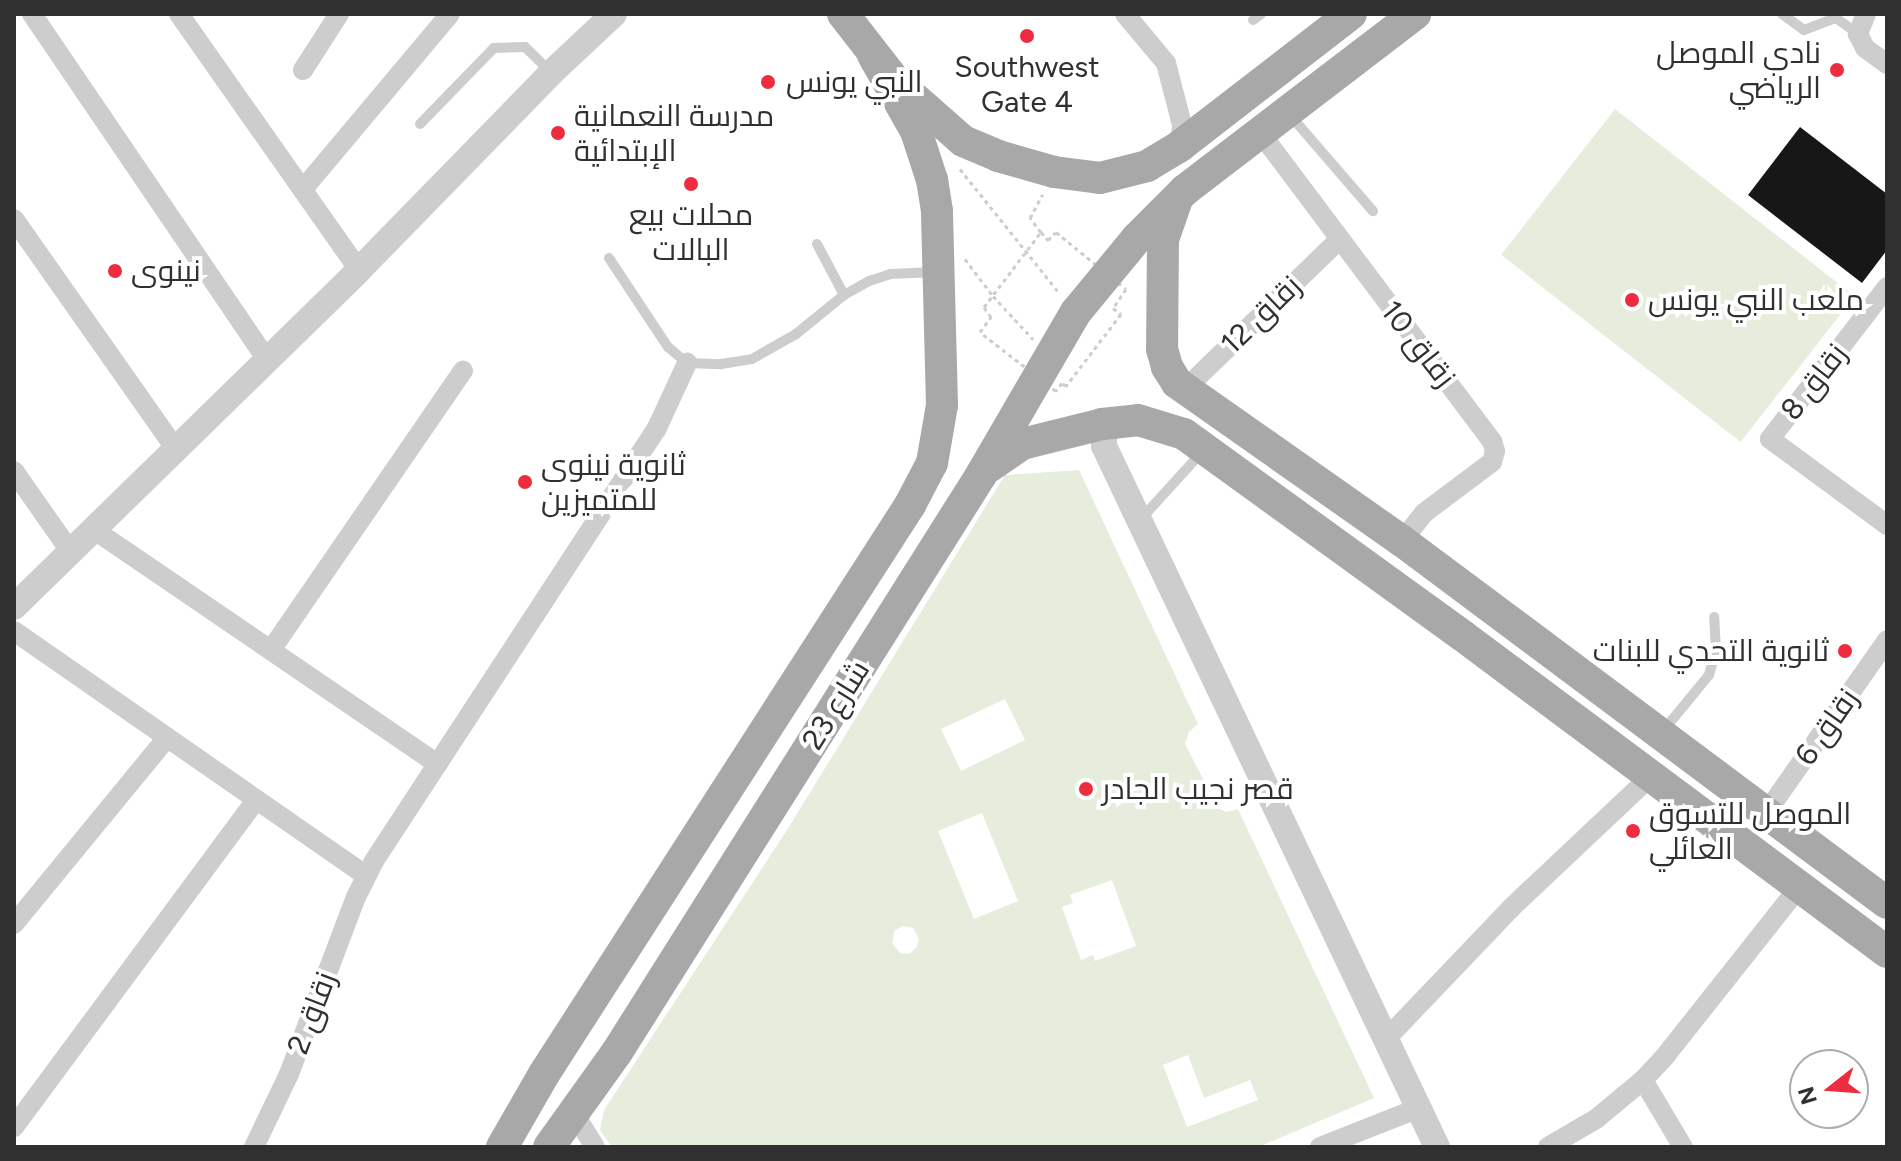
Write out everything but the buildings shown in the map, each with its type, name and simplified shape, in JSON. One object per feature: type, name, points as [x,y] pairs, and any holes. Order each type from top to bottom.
[{"type":"main road","points":[[843,14],[896,82],[963,141],[998,156],[1054,172],[1085,177],[1115,176],[1147,166],[1180,146],[1351,14]]},
{"type":"main road","name":"شارع 23","points":[[617,1052],[981,475],[1076,312],[1117,262],[1185,190],[1415,14]]},
{"type":"main road","name":"شارع 23","points":[[581,1016],[910,505],[932,463],[939,435],[949,260],[925,154],[906,110],[873,55]]},
{"type":"main road","points":[[1185,190],[1169,214],[1163,254],[1164,358],[1171,375],[1184,390],[1402,541],[1659,736],[1887,903]]},
{"type":"main road","points":[[981,475],[1006,452],[1022,444],[1121,421],[1159,424],[1206,447],[1887,952]]},
{"type":"main road","points":[[482,1147],[531,1075],[581,1016]]},
{"type":"main road","points":[[502,1147],[581,1016]]},
{"type":"main road","points":[[580,1139],[617,1052]]},
{"type":"main road","points":[[549,1147],[617,1052]]},
{"type":"street","points":[[32,14],[266,358]]},
{"type":"street","points":[[179,14],[359,270]]},
{"type":"street","points":[[303,70],[339,14]]},
{"type":"street","points":[[304,188],[450,14]]},
{"type":"street","points":[[14,607],[359,270],[551,73],[614,14]]},
{"type":"street","points":[[1125,14],[1166,63],[1182,125],[1180,146]]},
{"type":"street","points":[[1866,14],[1858,34],[1865,48],[1887,64]]},
{"type":"street","name":"زقاق 10","points":[[1259,131],[1492,441],[1495,451],[1483,472],[1424,513],[1402,541]]},
{"type":"street","points":[[14,219],[175,448]]},
{"type":"street","name":"زقاق 12","points":[[1184,390],[1339,240]]},
{"type":"street","name":"زقاق 8","points":[[1887,287],[1770,439],[1887,525]]},
{"type":"street","name":"زقاق 2","points":[[254,1147],[289,1074],[366,876],[657,428],[687,363]]},
{"type":"street","points":[[271,650],[463,371]]},
{"type":"street","points":[[1121,421],[1108,427],[1103,440],[1437,1147]]},
{"type":"street","points":[[14,471],[70,551]]},
{"type":"street","points":[[93,529],[438,764]]},
{"type":"street","points":[[14,631],[366,876]]},
{"type":"street","name":"زقاق 6","points":[[1766,813],[1887,640]]},
{"type":"street","points":[[14,924],[167,738]]},
{"type":"street","points":[[1386,1039],[1511,908],[1651,776]]},
{"type":"street","points":[[14,1127],[256,800]]},
{"type":"street","points":[[1548,1147],[1596,1119],[1643,1080],[1799,887]]},
{"type":"street","points":[[1643,1080],[1683,1147]]},
{"type":"street","points":[[1320,1147],[1419,1108]]},
{"type":"lane","points":[[1782,14],[1804,30],[1836,18],[1858,34]]},
{"type":"lane","points":[[420,124],[494,48],[525,47],[551,73]]},
{"type":"lane","points":[[1286,111],[1373,211]]},
{"type":"lane","points":[[817,244],[844,295]]},
{"type":"lane","points":[[609,258],[668,347],[687,363],[721,364],[752,359],[796,334],[844,295],[869,281],[949,260]]},
{"type":"lane","points":[[1141,519],[1206,447]]},
{"type":"lane","points":[[1659,736],[1709,675],[1716,651],[1714,617]]},
{"type":"path","points":[[1041,232],[1030,218],[1054,172]]},
{"type":"path","points":[[949,260],[993,296],[1019,325]]},
{"type":"path","points":[[1007,276],[984,307],[991,317],[980,332],[1043,365],[1056,391],[1062,383],[1066,386],[1090,355]]},
{"type":"green space","points":[[1615,109],[1855,296],[1741,442],[1501,255]]},
{"type":"green space","points":[[1079,470],[1198,724],[1189,732],[1185,744],[1218,808],[1226,812],[1238,809],[1374,1098],[1258,1147],[612,1147],[600,1130],[604,1110],[787,830],[1005,475]],"holes":[[[1005,699],[1025,740],[961,771],[941,729]],[[982,813],[1018,901],[974,919],[938,831]],[[1112,880],[1136,946],[1095,961],[1093,955],[1081,960],[1062,907],[1073,903],[1070,895]],[[903,926],[913,928],[919,939],[916,948],[909,954],[900,953],[892,943],[895,930]],[[1188,1055],[1204,1098],[1250,1080],[1258,1100],[1187,1127],[1163,1065]]]},
{"type":"place","name":"Southwest Gate 4","points":[[1027,36]]},
{"type":"place","name":"نادي الموصل الرياضي","points":[[1837,70]]},
{"type":"place","name":"النبي يونس","points":[[768,82]]},
{"type":"place","name":"مدرسة النعمانية الإبتدائية","points":[[558,133]]},
{"type":"place","name":"محلات بيع البالات","points":[[691,184]]},
{"type":"place","name":"نينوى","points":[[115,271]]},
{"type":"place","name":"ملعب النبي يونس","points":[[1632,300]]},
{"type":"place","name":"ثانوية نينوى للمتميزين","points":[[525,482]]},
{"type":"place","name":"ثانوية التحدي للبنات","points":[[1845,651]]},
{"type":"place","name":"قصر نجيب الجادر","points":[[1086,789]]},
{"type":"place","name":"الموصل للتسوق العائلي","points":[[1633,831]]}]
